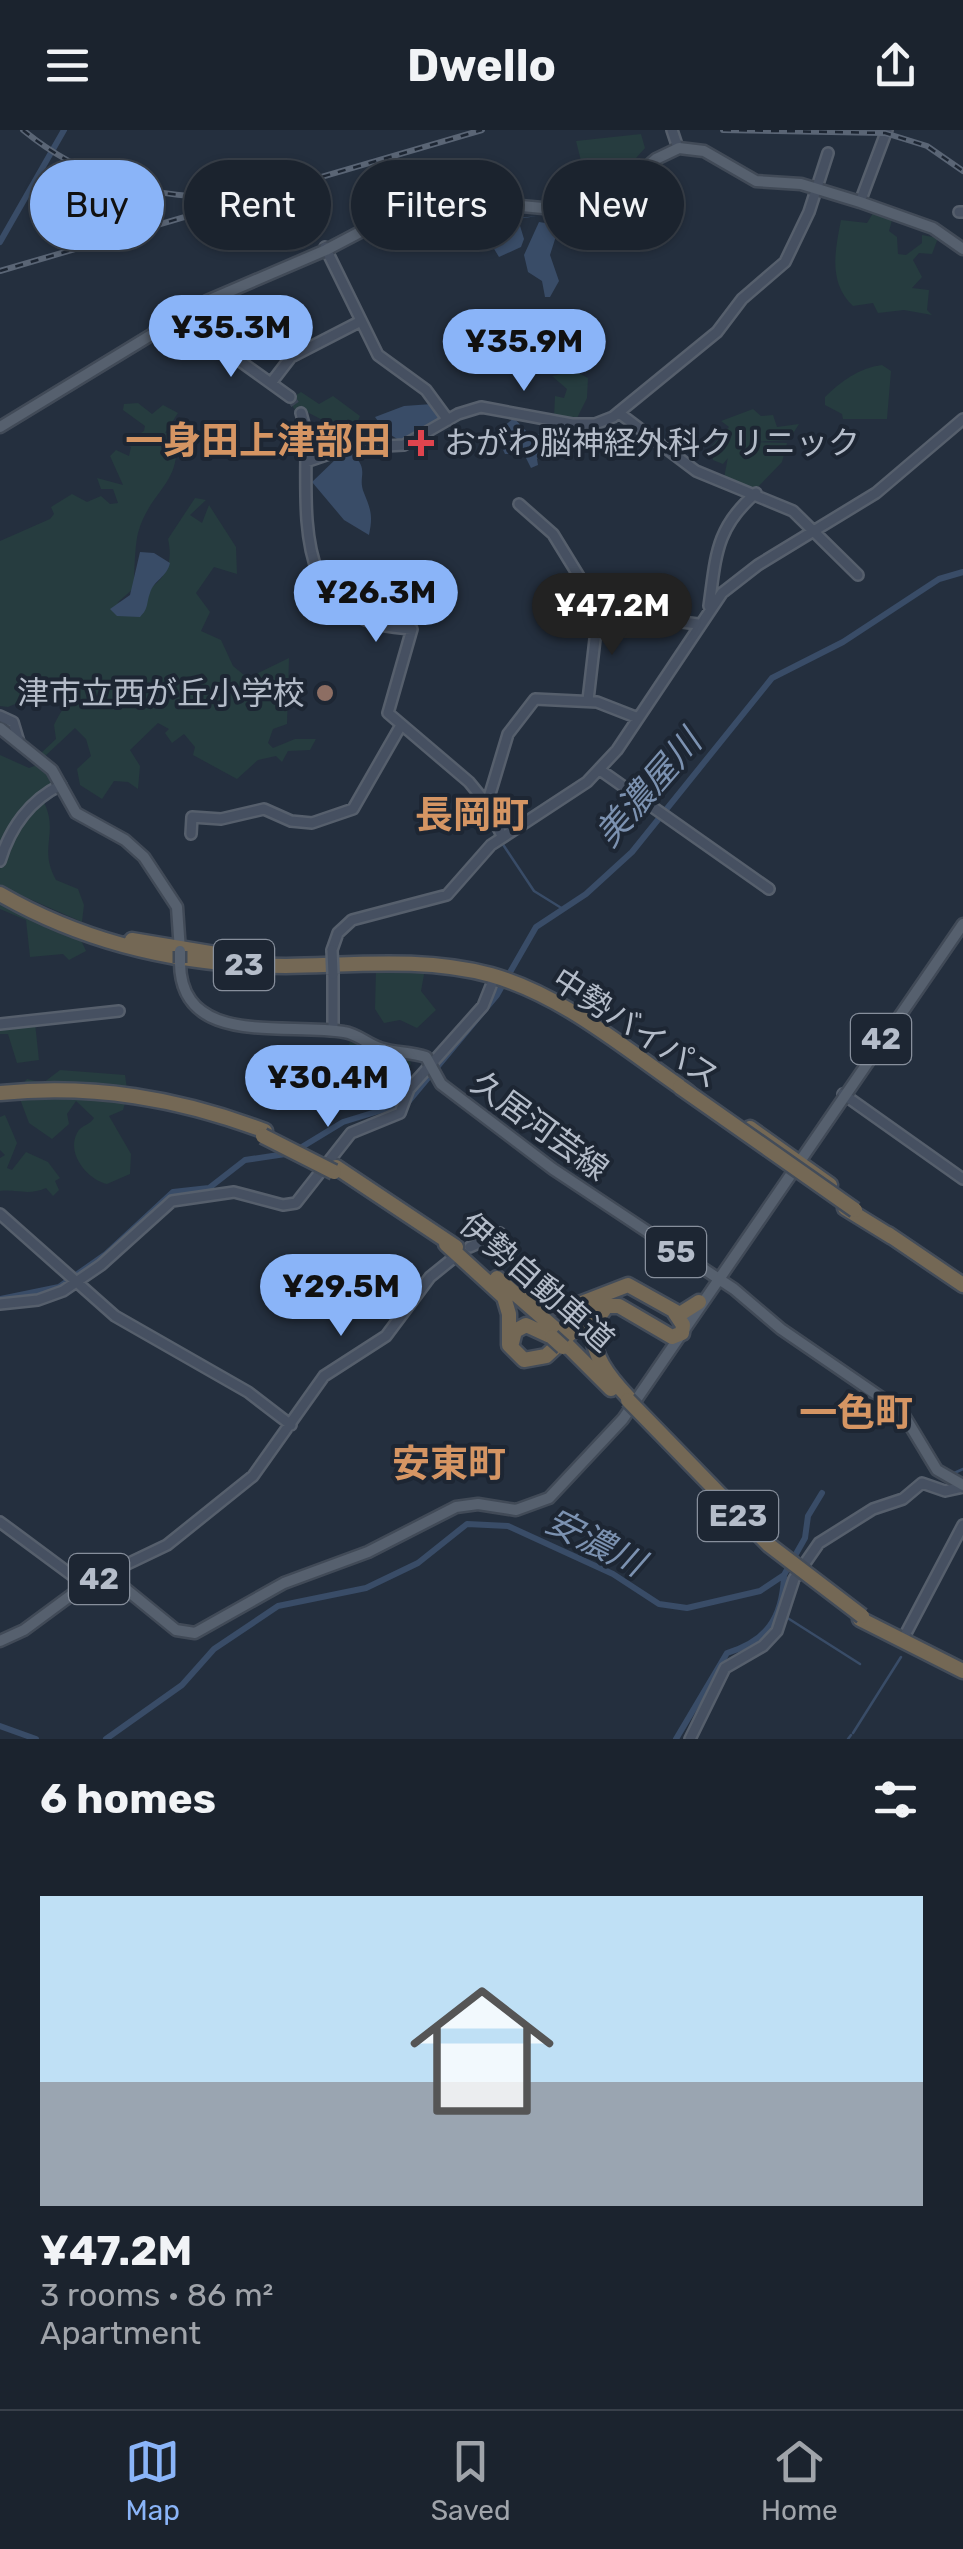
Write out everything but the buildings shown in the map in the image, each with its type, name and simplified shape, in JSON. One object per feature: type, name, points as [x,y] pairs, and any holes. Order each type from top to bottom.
[{"type":"highway","name":"中勢バイパス","points":[[0,894],[49,919],[166,955],[242,965],[421,964],[497,977],[551,1002],[680,1087],[963,1286]]},
{"type":"highway","name":"23","points":[[49,919],[177,956]]},
{"type":"highway","points":[[177,956],[335,963]]},
{"type":"highway","points":[[177,956],[297,966]]},
{"type":"highway","points":[[680,1087],[892,1237]]},
{"type":"highway","name":"伊勢自動車道","points":[[0,1095],[126,1095],[169,1103],[264,1133],[335,1170],[473,1254],[627,1401],[769,1545],[861,1618]]},
{"type":"highway","points":[[796,1166],[855,1210]]},
{"type":"highway","name":"伊勢自動車道","points":[[335,1170],[446,1244],[561,1339],[627,1401],[766,1548],[861,1618],[963,1669]]},
{"type":"highway","points":[[446,1244],[502,1295],[509,1310],[508,1345],[521,1359],[536,1361],[546,1356],[598,1307],[611,1304],[659,1331],[665,1342],[663,1354]]},
{"type":"highway","points":[[473,1254],[549,1308],[575,1307],[620,1286],[638,1287],[679,1327]]},
{"type":"highway","points":[[561,1339],[526,1325],[515,1331],[512,1344],[523,1357],[543,1354],[605,1291]]},
{"type":"highway","points":[[659,1331],[679,1327],[699,1302]]},
{"type":"highway","points":[[625,1309],[601,1312],[592,1332],[602,1364],[627,1401]]},
{"type":"main road","points":[[331,245],[404,209],[438,200],[584,209],[606,201],[656,158],[678,148],[704,151],[759,182],[817,188],[933,228],[962,252]]},
{"type":"main road","points":[[0,426],[178,316],[321,250]]},
{"type":"main road","name":"久居河芸線","points":[[0,728],[62,784],[76,813],[126,840],[144,857],[178,910],[177,956],[186,997],[207,1018],[349,1033],[378,1048],[424,1056],[444,1087],[559,1174],[718,1279],[814,1354],[902,1412],[931,1461],[944,1476],[963,1486]]},
{"type":"main road","name":"42","points":[[610,1434],[679,1327],[718,1279],[963,921]]},
{"type":"main road","name":"42","points":[[699,1302],[718,1279]]},
{"type":"main road","name":"42","points":[[0,1640],[24,1630],[90,1582],[122,1586],[176,1630],[196,1633],[284,1583],[368,1552],[456,1507],[478,1504],[516,1510],[542,1502],[610,1434],[679,1327]]},
{"type":"street","points":[[672,130],[678,148]]},
{"type":"street","points":[[860,202],[886,130]]},
{"type":"street","points":[[306,462],[347,448],[404,445],[448,420],[490,407],[576,424],[602,422],[619,413],[717,332],[742,299],[785,262],[828,153]]},
{"type":"street","points":[[326,250],[382,360],[426,390],[448,420]]},
{"type":"street","points":[[178,316],[204,339],[290,397]]},
{"type":"street","points":[[271,383],[292,357],[361,322]]},
{"type":"street","points":[[301,413],[309,546],[321,583],[339,605],[359,618],[412,629],[388,707],[391,720],[465,779],[487,804],[502,836]]},
{"type":"street","points":[[619,413],[684,464],[784,505],[858,575]]},
{"type":"street","points":[[333,1031],[338,933],[352,920],[447,895],[502,836],[600,770],[709,608],[743,575],[885,486],[963,419]]},
{"type":"street","points":[[709,608],[715,553],[736,511],[756,493]]},
{"type":"street","points":[[519,504],[553,534],[596,604]]},
{"type":"street","points":[[610,613],[698,624]]},
{"type":"street","points":[[588,700],[597,622]]},
{"type":"street","points":[[487,804],[505,742],[530,702],[542,696],[588,700],[638,718]]},
{"type":"street","points":[[0,716],[13,722],[19,742]]},
{"type":"street","points":[[192,834],[192,817],[221,819],[260,809],[310,823],[353,810],[400,727]]},
{"type":"street","points":[[600,770],[769,889]]},
{"type":"street","points":[[0,861],[11,831],[42,794],[62,784]]},
{"type":"street","points":[[0,1304],[44,1299],[172,1201],[234,1192],[283,1204],[296,1203],[350,1132],[400,1113],[409,1089],[434,1070],[483,1006],[497,977]]},
{"type":"street","points":[[0,1024],[119,1011]]},
{"type":"street","points":[[845,1095],[963,1177]]},
{"type":"street","points":[[0,1214],[122,1320],[248,1392],[291,1424]]},
{"type":"street","points":[[473,1254],[500,1233]]},
{"type":"street","points":[[0,1522],[90,1582],[158,1550],[252,1476],[331,1369],[386,1336],[426,1283],[451,1260]]},
{"type":"street","points":[[690,1739],[725,1668],[764,1646],[778,1628],[794,1580],[819,1544],[873,1509],[903,1499],[920,1484],[944,1490],[963,1486]]},
{"type":"street","points":[[904,1637],[963,1525]]},
{"type":"green space","points":[[641,134],[645,148],[634,160],[581,160],[576,141]]},
{"type":"green space","points":[[875,210],[893,217],[889,231],[897,237],[898,254],[906,255],[922,243],[922,235],[938,238],[932,254],[919,253],[913,260],[922,277],[912,288],[929,290],[927,310],[932,315],[904,310],[878,313],[873,303],[853,306],[845,297],[835,266],[841,220],[867,223]]},
{"type":"green space","points":[[882,365],[891,371],[887,419],[843,419],[842,414],[825,405],[825,397],[844,381]]},
{"type":"green space","points":[[575,371],[588,378],[587,398],[576,420],[554,418],[555,396],[564,398],[567,389],[552,376]]},
{"type":"green space","points":[[301,392],[319,404],[333,396],[360,416],[357,423],[338,428],[307,412],[298,414],[288,400]]},
{"type":"green space","points":[[138,403],[152,414],[163,405],[178,413],[165,433],[175,433],[175,464],[138,533],[134,588],[117,603],[158,582],[168,564],[168,539],[195,498],[206,500],[190,515],[202,523],[209,505],[236,547],[237,574],[214,567],[196,593],[210,612],[201,631],[221,640],[233,666],[255,684],[254,675],[289,658],[287,724],[273,729],[268,743],[273,748],[295,739],[316,739],[310,750],[288,751],[282,762],[276,756],[258,760],[237,779],[193,755],[195,747],[184,734],[172,743],[165,733],[169,729],[158,723],[130,750],[140,766],[138,789],[128,782],[114,781],[102,799],[80,785],[77,769],[91,756],[86,739],[75,728],[44,757],[40,754],[56,739],[54,725],[67,700],[68,682],[8,707],[0,706],[0,541],[50,519],[54,514],[51,507],[72,494],[87,502],[101,496],[110,504],[118,503],[113,489],[101,489],[97,478],[123,485],[110,456],[116,450],[129,456],[131,447],[124,444],[144,431],[145,426],[123,410],[124,404]]},
{"type":"green space","points":[[753,409],[761,416],[773,415],[777,427],[799,424],[789,440],[753,442],[787,443],[782,462],[755,490],[724,478],[728,458],[723,464],[713,460],[712,446],[729,427],[721,421]]},
{"type":"green space","points":[[0,755],[29,768],[37,765],[27,756],[46,765],[55,785],[38,792],[49,817],[48,857],[56,880],[78,889],[84,905],[82,922],[0,886]]},
{"type":"green space","points":[[0,900],[80,938],[86,951],[69,960],[63,954],[30,957],[26,920],[0,909]]},
{"type":"green space","points":[[376,969],[425,969],[421,991],[436,1010],[417,1028],[400,1020],[384,1023],[375,1009]]},
{"type":"green space","points":[[35,1023],[39,1060],[17,1063],[8,1034],[0,1034],[0,1026]]},
{"type":"green space","points":[[350,1042],[409,1057],[411,1064],[397,1077],[387,1077],[382,1087],[355,1083],[349,1090],[355,1097],[363,1095],[356,1101],[327,1101],[325,1093],[316,1090],[303,1097],[279,1094],[289,1077],[301,1070],[305,1057],[327,1047],[343,1057]]},
{"type":"green space","points":[[60,1070],[125,1075],[127,1089],[20,1087],[27,1079],[43,1083]]},
{"type":"green space","points":[[61,1096],[126,1100],[123,1110],[109,1116],[131,1154],[130,1174],[107,1184],[81,1165],[74,1141],[79,1130],[94,1118],[76,1101],[67,1114],[69,1124],[52,1139],[29,1123],[20,1099]]},
{"type":"green space","points":[[5,1115],[17,1143],[7,1168],[12,1170],[26,1152],[48,1162],[60,1178],[55,1181],[59,1190],[53,1196],[46,1188],[0,1191],[0,1158],[5,1155],[0,1150],[0,1117]]},
{"type":"water","points":[[539,222],[543,223],[543,250],[552,250],[559,281],[550,297],[545,297],[542,281],[528,272],[524,255]]},
{"type":"water","points":[[495,250],[514,250],[499,257]]},
{"type":"water","points":[[432,404],[441,420],[402,442],[386,432],[375,417],[404,406]]},
{"type":"water","points":[[514,418],[528,433],[550,435],[566,427],[574,432],[551,453],[545,451],[537,459],[538,465],[531,468],[524,454],[505,454],[495,433]]},
{"type":"water","points":[[353,455],[362,469],[362,487],[371,513],[369,535],[344,520],[312,482],[338,457]]},
{"type":"water","points":[[140,552],[154,553],[170,563],[152,589],[140,617],[117,616],[110,609],[130,595]]},
{"type":"waterway","points":[[0,242],[64,130]]},
{"type":"waterway","name":"美濃屋川","points":[[0,1299],[59,1287],[106,1254],[173,1192],[209,1188],[245,1160],[292,1153],[343,1122],[408,1102],[497,995],[536,927],[586,894],[632,852],[772,678],[843,642],[939,579],[963,572]]},
{"type":"waterway","points":[[502,843],[534,891],[563,909]]},
{"type":"waterway","points":[[950,1475],[963,1469]]},
{"type":"waterway","name":"安濃川","points":[[106,1739],[182,1685],[214,1649],[278,1606],[366,1588],[418,1563],[467,1524],[508,1526],[613,1574],[659,1604],[687,1608],[760,1591],[784,1575],[805,1538],[808,1516],[822,1493]]},
{"type":"waterway","points":[[676,1739],[727,1653],[752,1642],[770,1626],[780,1604],[784,1577]]},
{"type":"waterway","points":[[786,1617],[860,1664]]},
{"type":"waterway","points":[[853,1733],[901,1657]]},
{"type":"waterway","name":"安濃川","points":[[0,1726],[36,1739]]},
{"type":"waterway","points":[[848,1739],[851,1735]]},
{"type":"tunnel","points":[[290,397],[301,413]]},
{"type":"railway","points":[[23,130],[68,160],[116,182],[184,195]]},
{"type":"railway","points":[[0,271],[482,130]]},
{"type":"railway","points":[[723,130],[885,133],[927,146],[963,171]]},
{"type":"place","name":"おがわ脳神経外科クリニック","points":[[421,443]]},
{"type":"place","name":"津市立西が丘小学校","points":[[325,693]]},
{"type":"district","name":"一身田上津部田","points":[[258,441]]},
{"type":"district","name":"長岡町","points":[[472,815]]},
{"type":"district","name":"一色町","points":[[856,1413]]},
{"type":"district","name":"安東町","points":[[449,1464]]}]
